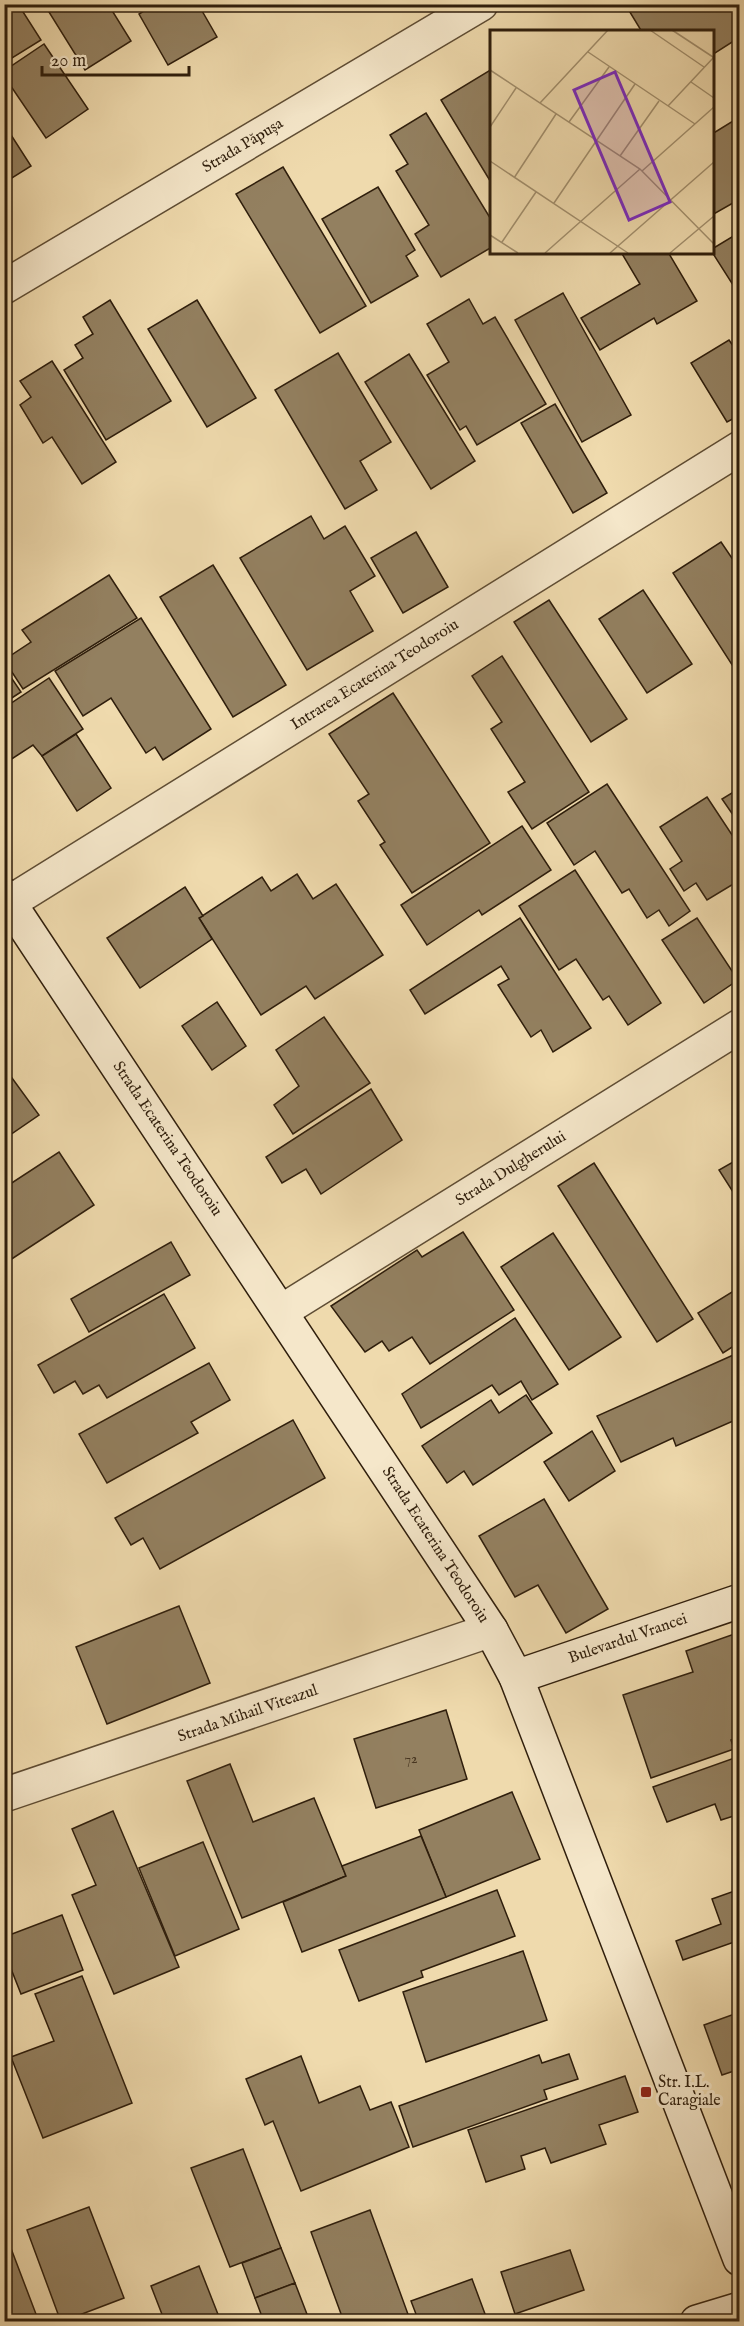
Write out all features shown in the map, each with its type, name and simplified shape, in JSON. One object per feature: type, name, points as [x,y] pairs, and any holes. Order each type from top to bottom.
[{"type":"street","name":"Strada Păpușa","points":[[4,287],[481,4]]},
{"type":"street","name":"Intrarea Ecaterina Teodoroiu","points":[[6,901],[740,448]]},
{"type":"street","name":"Strada Ecaterina Teodoroiu","points":[[6,901],[282,1311],[491,1630],[516,1677],[740,2259]]},
{"type":"street","name":"Strada Dulgherului","points":[[282,1311],[740,1026]]},
{"type":"street","name":"Bulevardul Vrancei","points":[[516,1677],[740,1601]]},
{"type":"street","name":"Strada Mihail Viteazul","points":[[4,1795],[491,1630]]},
{"type":"street","points":[[698,2322],[740,2309]]},
{"type":"building","points":[[4,4],[18,4],[41,40],[4,63]]},
{"type":"building","points":[[44,4],[108,4],[131,41],[85,70]]},
{"type":"building","points":[[155,4],[198,4],[217,37],[168,65],[139,14]]},
{"type":"building","points":[[625,4],[733,4],[740,14],[740,37],[714,54],[714,30],[641,30]]},
{"type":"building","points":[[44,44],[88,109],[46,138],[4,76],[4,71]]},
{"type":"building","points":[[490,70],[490,181],[441,100]]},
{"type":"building","points":[[426,113],[490,218],[490,248],[441,277],[415,234],[429,225],[396,171],[408,164],[390,135]]},
{"type":"building","points":[[733,121],[740,131],[740,199],[714,214],[714,133]]},
{"type":"building","points":[[4,124],[31,166],[4,183]]},
{"type":"building","points":[[283,167],[366,306],[320,333],[236,194]]},
{"type":"building","points":[[378,187],[415,250],[406,256],[418,276],[371,303],[322,219]]},
{"type":"building","points":[[740,232],[740,296],[713,254],[714,248]]},
{"type":"building","points":[[622,254],[669,254],[697,301],[657,324],[654,318],[600,350],[581,318],[640,284]]},
{"type":"building","points":[[563,293],[631,415],[582,442],[515,320]]},
{"type":"building","points":[[469,299],[483,324],[495,317],[546,404],[477,445],[466,426],[460,430],[427,375],[449,362],[427,324]]},
{"type":"building","points":[[110,300],[171,401],[106,440],[64,370],[83,358],[75,345],[93,334],[83,317]]},
{"type":"building","points":[[197,300],[256,398],[207,427],[148,329]]},
{"type":"building","points":[[729,340],[740,356],[740,415],[727,422],[691,363]]},
{"type":"building","points":[[338,353],[391,442],[360,461],[377,490],[345,509],[275,390]]},
{"type":"building","points":[[409,354],[475,461],[431,489],[365,382]]},
{"type":"building","points":[[52,361],[116,462],[82,484],[52,437],[43,443],[20,405],[31,397],[20,381]]},
{"type":"building","points":[[555,404],[607,493],[573,513],[521,423]]},
{"type":"building","points":[[311,516],[324,539],[345,526],[375,576],[350,591],[373,631],[307,670],[240,558]]},
{"type":"building","points":[[416,532],[448,587],[403,613],[371,558]]},
{"type":"building","points":[[721,542],[740,570],[740,668],[736,671],[673,573]]},
{"type":"building","points":[[213,565],[286,685],[233,717],[160,597]]},
{"type":"building","points":[[109,575],[137,618],[23,689],[4,660],[31,642],[22,630]]},
{"type":"building","points":[[643,590],[692,664],[647,693],[599,619]]},
{"type":"building","points":[[549,600],[627,719],[591,742],[514,622]]},
{"type":"building","points":[[141,618],[211,729],[163,760],[155,747],[146,753],[111,698],[83,716],[55,671]]},
{"type":"building","points":[[502,656],[589,792],[532,829],[508,792],[525,782],[491,729],[502,722],[472,676]]},
{"type":"building","points":[[4,667],[21,692],[4,703]]},
{"type":"building","points":[[49,678],[83,729],[42,756],[33,745],[4,764],[4,708]]},
{"type":"building","points":[[393,693],[490,843],[412,893],[380,845],[385,842],[358,801],[369,794],[329,734]]},
{"type":"building","points":[[740,715],[740,730],[733,719]]},
{"type":"building","points":[[76,734],[111,788],[77,811],[42,756]]},
{"type":"building","points":[[607,784],[690,911],[669,926],[659,910],[647,918],[629,889],[622,893],[595,851],[574,865],[547,823]]},
{"type":"building","points":[[740,788],[740,825],[722,799]]},
{"type":"building","points":[[707,797],[740,847],[740,880],[707,900],[696,883],[684,891],[670,869],[682,861],[660,827]]},
{"type":"building","points":[[522,826],[551,870],[482,915],[479,910],[427,945],[401,905]]},
{"type":"building","points":[[575,870],[661,1003],[628,1025],[609,996],[603,1000],[576,959],[559,970],[519,906]]},
{"type":"building","points":[[297,874],[313,899],[336,884],[383,955],[315,999],[306,986],[261,1015],[199,918],[262,877],[271,891]]},
{"type":"building","points":[[185,887],[203,916],[199,918],[212,939],[140,988],[107,938]]},
{"type":"building","points":[[520,918],[591,1028],[553,1052],[541,1030],[531,1037],[498,985],[509,979],[501,966],[425,1014],[410,990]]},
{"type":"building","points":[[697,918],[738,980],[704,1003],[662,940]]},
{"type":"building","points":[[217,1002],[246,1046],[212,1070],[182,1026]]},
{"type":"building","points":[[324,1017],[370,1083],[293,1134],[274,1105],[299,1086],[276,1050]]},
{"type":"building","points":[[4,1067],[39,1115],[4,1139]]},
{"type":"building","points":[[371,1089],[402,1140],[321,1194],[306,1169],[282,1183],[266,1157]]},
{"type":"building","points":[[59,1152],[94,1205],[4,1264],[4,1188]]},
{"type":"building","points":[[740,1158],[740,1203],[719,1170]]},
{"type":"building","points":[[594,1163],[693,1319],[657,1342],[558,1186]]},
{"type":"building","points":[[740,1209],[740,1222],[734,1213]]},
{"type":"building","points":[[463,1232],[514,1310],[430,1364],[412,1337],[389,1351],[382,1341],[365,1352],[331,1306],[417,1250],[422,1257]]},
{"type":"building","points":[[553,1233],[621,1337],[569,1370],[501,1267]]},
{"type":"building","points":[[171,1242],[190,1275],[89,1332],[71,1299]]},
{"type":"building","points":[[740,1287],[740,1342],[723,1353],[698,1313]]},
{"type":"building","points":[[164,1294],[195,1348],[107,1398],[99,1385],[83,1394],[75,1381],[54,1393],[38,1365]]},
{"type":"building","points":[[515,1318],[558,1384],[532,1400],[521,1381],[499,1395],[492,1385],[421,1428],[402,1394]]},
{"type":"building","points":[[740,1352],[740,1418],[676,1446],[673,1438],[621,1462],[597,1416]]},
{"type":"building","points":[[209,1363],[230,1400],[191,1422],[198,1433],[107,1483],[79,1434]]},
{"type":"building","points":[[526,1395],[552,1433],[473,1485],[464,1471],[447,1483],[422,1446],[491,1400],[499,1413]]},
{"type":"building","points":[[293,1420],[325,1478],[160,1569],[143,1538],[131,1545],[115,1518]]},
{"type":"building","points":[[592,1431],[615,1471],[569,1501],[544,1462]]},
{"type":"building","points":[[544,1499],[608,1609],[566,1633],[538,1585],[515,1597],[479,1536]]},
{"type":"building","points":[[179,1606],[210,1683],[107,1724],[76,1647]]},
{"type":"building","points":[[740,1632],[740,1737],[731,1740],[734,1749],[651,1778],[623,1695],[693,1672],[686,1651]]},
{"type":"building","points":[[446,1710],[467,1779],[376,1808],[354,1739]]},
{"type":"building","points":[[740,1756],[740,1814],[721,1820],[715,1804],[667,1822],[653,1787]]},
{"type":"building","points":[[230,1764],[253,1822],[314,1798],[346,1876],[242,1918],[187,1781]]},
{"type":"building","points":[[512,1792],[540,1859],[446,1897],[419,1830]]},
{"type":"building","points":[[113,1811],[179,1967],[114,1994],[72,1895],[96,1885],[72,1829]]},
{"type":"building","points":[[421,1836],[446,1897],[302,1952],[283,1902],[346,1876],[342,1866]]},
{"type":"building","points":[[203,1842],[239,1929],[175,1956],[139,1868]]},
{"type":"building","points":[[740,1889],[740,1940],[683,1960],[676,1941],[721,1924],[712,1899]]},
{"type":"building","points":[[497,1890],[515,1936],[421,1971],[423,1977],[359,2001],[339,1950]]},
{"type":"building","points":[[62,1915],[83,1970],[21,1994],[4,1951],[4,1937]]},
{"type":"building","points":[[523,1951],[547,2020],[426,2062],[403,1992]]},
{"type":"building","points":[[82,1976],[132,2103],[43,2138],[11,2057],[54,2041],[35,1994]]},
{"type":"building","points":[[740,2012],[740,2069],[722,2075],[704,2025]]},
{"type":"building","points":[[569,2054],[578,2079],[544,2090],[547,2099],[413,2147],[399,2106],[539,2055],[542,2063]]},
{"type":"building","points":[[301,2056],[319,2103],[360,2086],[370,2110],[391,2102],[409,2147],[301,2191],[273,2121],[265,2125],[246,2079]]},
{"type":"building","points":[[625,2076],[638,2112],[599,2125],[606,2144],[551,2163],[545,2148],[521,2156],[525,2169],[486,2182],[468,2130]]},
{"type":"building","points":[[243,2149],[281,2248],[230,2267],[191,2168]]},
{"type":"building","points":[[89,2207],[124,2298],[61,2322],[27,2230]]},
{"type":"building","points":[[370,2210],[409,2317],[395,2322],[344,2322],[311,2232]]},
{"type":"building","points":[[4,2230],[39,2322],[4,2322]]},
{"type":"building","points":[[281,2248],[295,2283],[255,2298],[242,2263]]},
{"type":"building","points":[[570,2250],[584,2290],[515,2314],[501,2272]]},
{"type":"building","points":[[199,2266],[221,2322],[165,2322],[151,2286]]},
{"type":"building","points":[[472,2279],[488,2322],[419,2322],[411,2301]]},
{"type":"building","points":[[295,2283],[310,2322],[264,2322],[255,2298]]},
{"type":"building","points":[[262,2316],[264,2322],[253,2322],[252,2320]]},
{"type":"place","name":"Str. I.L. Caragiale","points":[[646,2092]]}]
